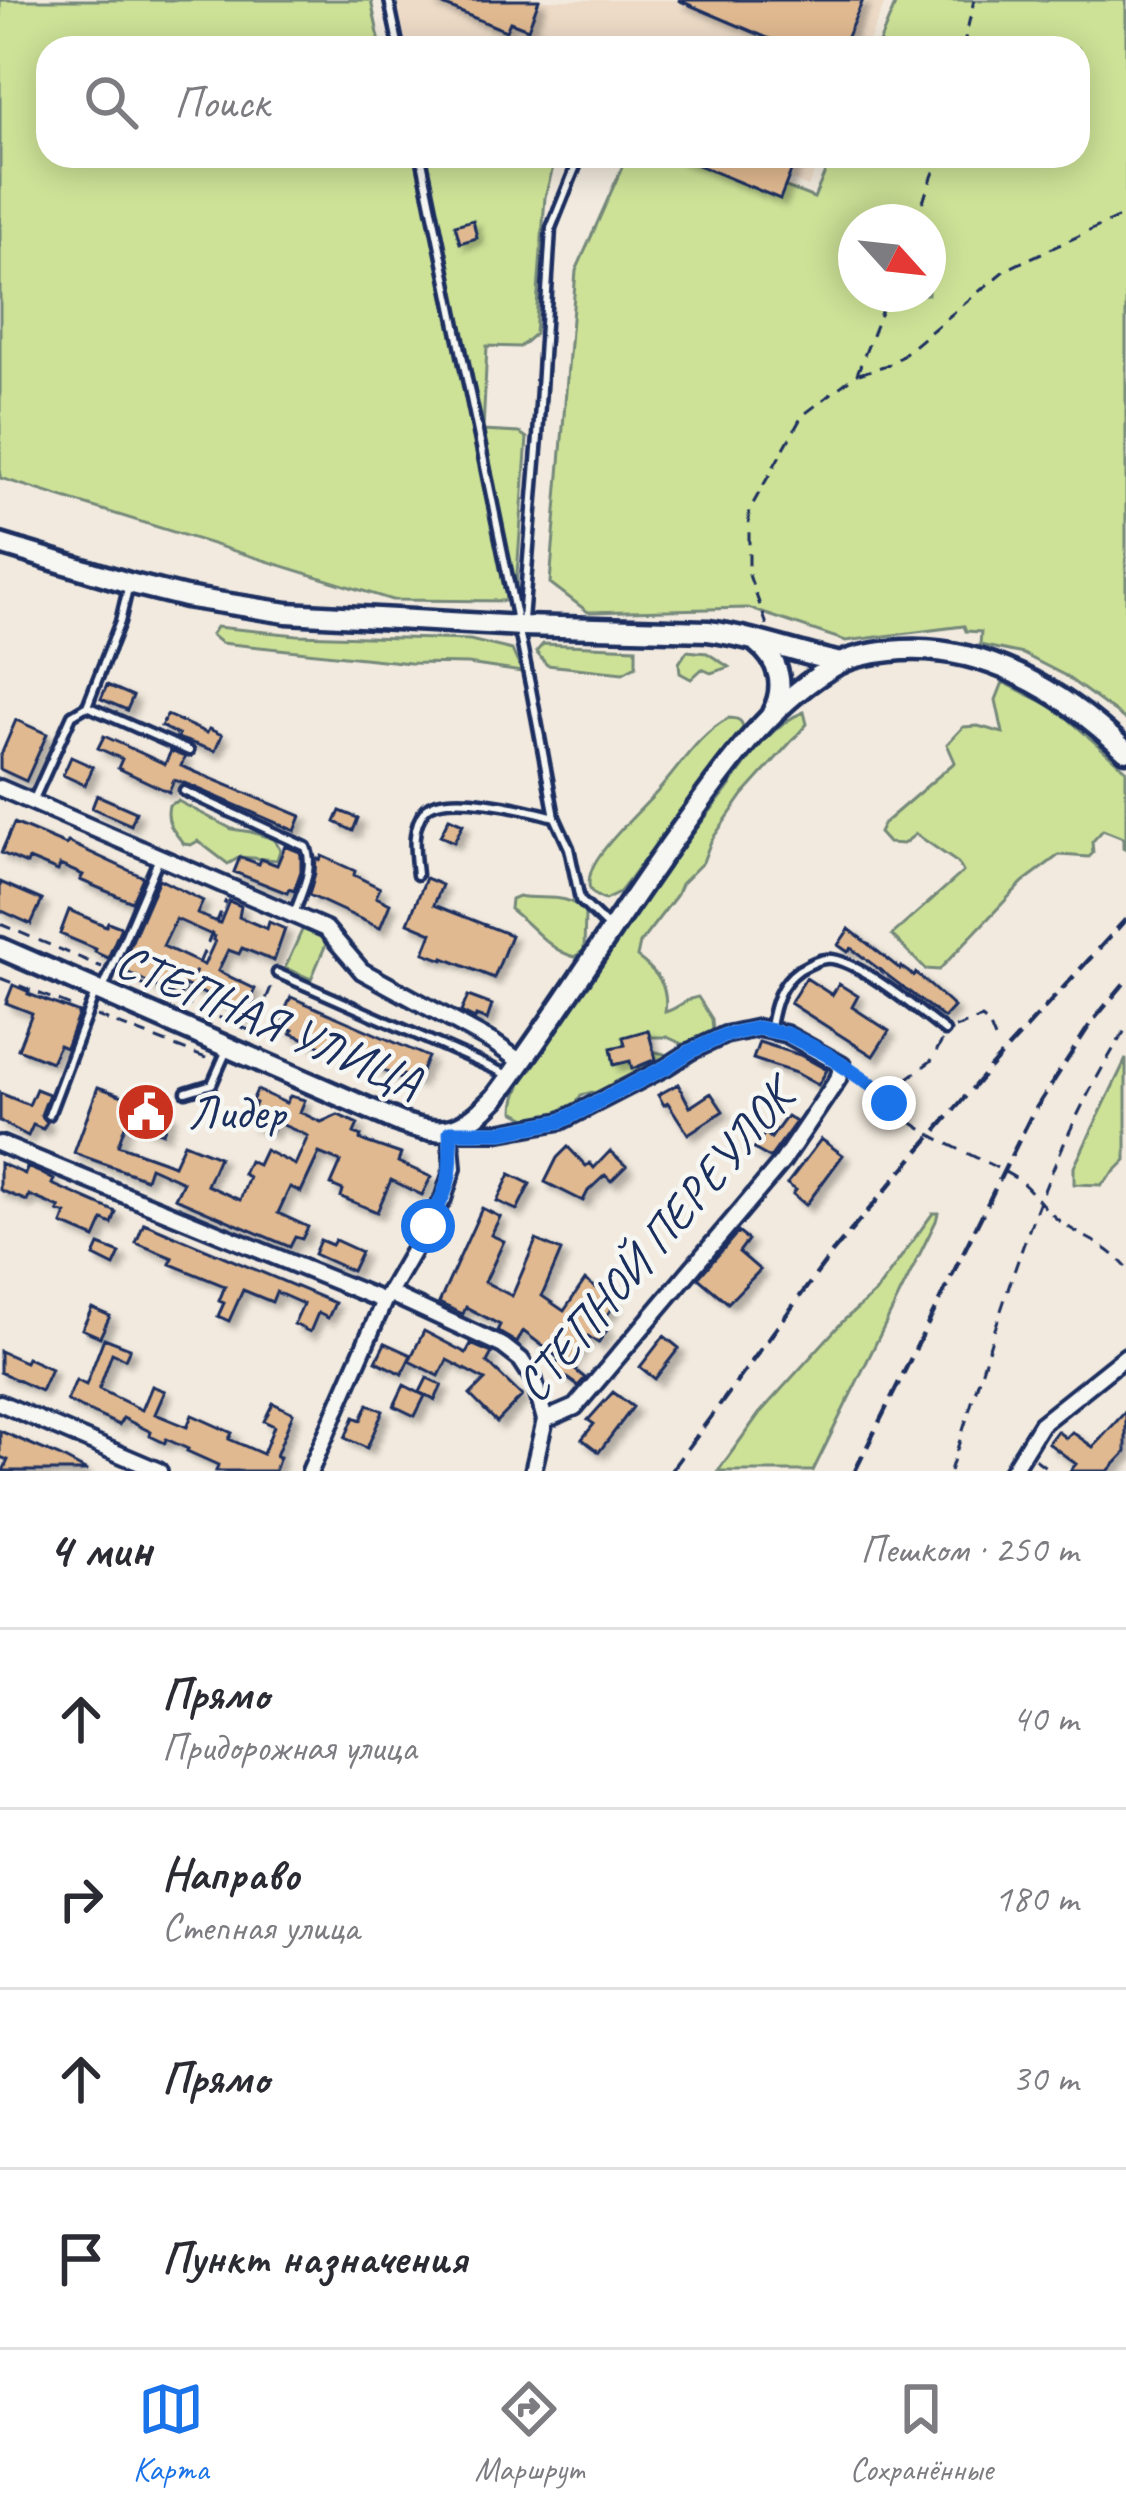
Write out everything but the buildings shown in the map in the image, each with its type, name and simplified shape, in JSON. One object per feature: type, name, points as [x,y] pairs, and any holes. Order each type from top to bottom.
[{"type":"street","points":[[0,544],[185,597],[287,613],[708,631],[745,636],[841,663]]},
{"type":"street","points":[[745,636],[761,645],[775,662],[780,697],[770,717]]},
{"type":"street","points":[[310,1471],[386,1297],[443,1199],[453,1168],[450,1132],[476,1118],[516,1069],[717,779],[794,694],[841,663],[868,653],[927,650],[992,663],[1055,694],[1126,751]]},
{"type":"street","points":[[0,788],[326,928],[362,971],[494,1043],[516,1069]]},
{"type":"street","name":"СТЕПНАЯ УЛИЦА","points":[[0,948],[231,1055],[432,1131],[501,1132],[561,1121],[725,1035],[769,1030]]},
{"type":"street","points":[[769,1030],[787,1034],[842,1065]]},
{"type":"street","name":"СТЕПНОЙ ПЕРЕУЛОК","points":[[533,1471],[545,1420],[575,1407],[741,1212],[782,1162],[842,1065]]},
{"type":"street","points":[[0,1144],[503,1346],[521,1360],[533,1380],[545,1420]]},
{"type":"street","points":[[1012,1471],[1041,1424],[1126,1356]]},
{"type":"street","points":[[0,1403],[159,1471]]},
{"type":"lane","points":[[389,0],[396,36]]},
{"type":"lane","points":[[424,168],[554,818],[569,848],[580,900],[610,929]]},
{"type":"lane","points":[[519,626],[538,436],[550,228],[575,168]]},
{"type":"lane","points":[[33,802],[72,715],[87,706],[120,622],[129,583]]},
{"type":"lane","points":[[87,706],[189,751]]},
{"type":"lane","points":[[184,791],[306,847],[311,858],[294,914]]},
{"type":"lane","points":[[417,874],[413,838],[425,809],[441,801],[523,808],[554,818]]},
{"type":"lane","points":[[49,1115],[88,1012],[160,856]]},
{"type":"lane","points":[[769,1030],[788,979],[824,959],[852,965],[945,1031]]},
{"type":"lane","points":[[277,973],[516,1069]]},
{"type":"lane","points":[[186,1092],[212,1084],[231,1055]]},
{"type":"path","points":[[966,36],[974,0]]},
{"type":"path","points":[[922,204],[935,168]]},
{"type":"path","points":[[774,644],[748,575],[749,511],[802,416],[857,374],[893,363],[1005,270],[1126,214]]},
{"type":"path","points":[[857,374],[881,312]]},
{"type":"path","points":[[182,1003],[231,887]]},
{"type":"path","points":[[0,924],[252,1032]]},
{"type":"path","points":[[0,977],[88,1012],[231,1055],[252,1032],[277,973]]},
{"type":"path","points":[[883,1093],[931,1061],[945,1031],[982,1018],[995,1039]]},
{"type":"path","points":[[950,1471],[1041,1200],[1082,1106],[1126,1029]]},
{"type":"path","points":[[842,1065],[883,1093],[919,1127],[1018,1180],[1058,1220],[1105,1245],[1126,1267]]},
{"type":"path","points":[[1024,1452],[1052,1471]]},
{"type":"shaded area","points":[[397,0],[886,0],[871,36],[404,36]]},
{"type":"shaded area","points":[[765,168],[816,168],[808,187]]},
{"type":"green space","points":[[0,0],[371,0],[378,36],[36,36],[36,168],[553,168],[545,197],[535,334],[520,347],[487,346],[483,431],[520,433],[527,438],[515,601],[392,600],[0,478]]},
{"type":"green space","points":[[897,0],[1126,0],[1126,720],[1064,675],[1023,654],[980,645],[981,632],[966,631],[964,626],[846,641],[748,608],[588,612],[550,583],[576,271],[622,168],[738,168],[814,198],[827,168],[1090,168],[1090,36],[882,36]]},
{"type":"green space","points":[[216,627],[297,635],[470,640],[512,650],[522,672],[221,643],[211,635]]},
{"type":"green space","points":[[543,644],[636,648],[636,666],[623,673],[547,665],[536,652]]},
{"type":"green space","points":[[687,651],[707,653],[729,667],[711,673],[702,669],[691,679],[680,673],[679,663]]},
{"type":"green space","points":[[1003,682],[1057,709],[1126,770],[1126,850],[1123,838],[1103,830],[1092,842],[1089,857],[1059,855],[1023,882],[939,970],[925,969],[892,935],[963,872],[958,863],[916,834],[903,844],[888,843],[879,833],[884,823],[955,762],[947,744],[963,727],[1003,733],[996,700]]},
{"type":"green space","points":[[804,712],[807,724],[743,795],[711,841],[703,862],[681,884],[640,943],[637,957],[660,980],[665,1012],[698,997],[712,1019],[713,1030],[687,1046],[667,1037],[648,1037],[648,1050],[673,1056],[602,1097],[592,1092],[581,1095],[572,1111],[554,1115],[549,1126],[514,1111],[522,1081],[543,1044],[590,984],[672,862],[760,746]]},
{"type":"green space","points":[[729,718],[740,720],[743,727],[736,744],[619,893],[605,900],[596,896],[590,890],[590,877],[601,853],[699,742]]},
{"type":"green space","points":[[178,801],[232,829],[274,839],[280,850],[277,860],[240,857],[228,864],[198,841],[184,844],[168,816],[169,805]]},
{"type":"green space","points":[[511,899],[562,899],[578,906],[585,913],[584,950],[575,957],[548,943],[510,909]]},
{"type":"green space","points":[[304,926],[329,937],[311,979],[285,968]]},
{"type":"green space","points":[[1126,1059],[1126,1160],[1101,1185],[1074,1184],[1074,1167]]},
{"type":"green space","points":[[933,1213],[938,1213],[936,1221],[813,1471],[718,1471],[759,1414],[844,1320],[875,1293]]},
{"type":"railway","points":[[671,1471],[832,1253],[988,1070],[1126,919]]},
{"type":"railway","points":[[855,1471],[1031,1116],[1091,1023],[1126,981]]},
{"type":"place","name":"Лидер","points":[[146,1112]]},
{"type":"route","points":[[428,1226],[453,1168],[450,1132],[501,1132],[561,1121],[725,1035],[758,1028],[787,1034],[826,1054],[883,1093],[889,1103]]}]
